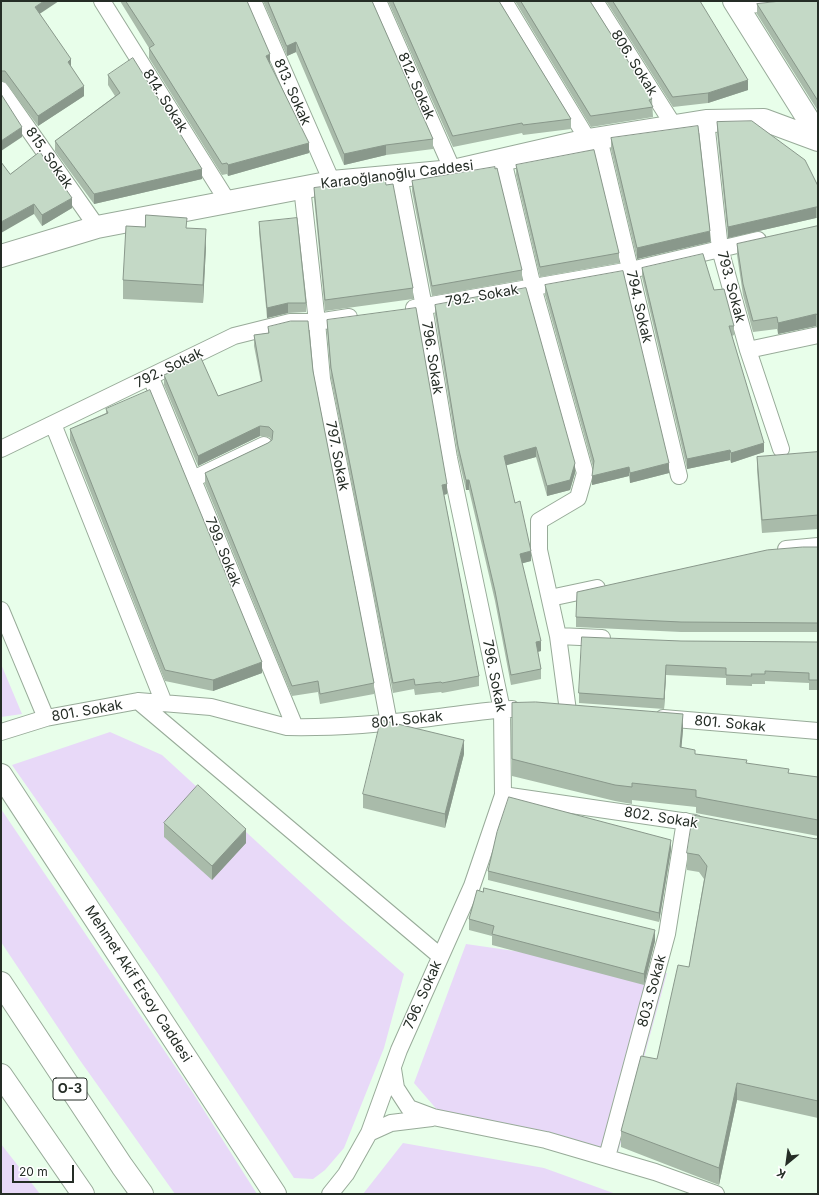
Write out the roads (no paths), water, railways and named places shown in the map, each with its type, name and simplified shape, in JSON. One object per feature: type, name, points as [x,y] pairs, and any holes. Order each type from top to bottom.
[{"type":"main road","points":[[736,3],[818,135]]},
{"type":"main road","name":"Karaoğlanoğlu Caddesi","points":[[1,256],[96,227],[302,187],[332,182],[453,171],[593,139],[706,120],[764,120],[818,140]]},
{"type":"main road","name":"Mehmet Akif Ersoy Caddesi","points":[[1,775],[275,1194]]},
{"type":"main road","name":"O-3","points":[[1,983],[142,1194]]},
{"type":"main road","points":[[1,1075],[83,1194]]},
{"type":"street","name":"814. Sokak","points":[[102,1],[228,202]]},
{"type":"street","name":"813. Sokak","points":[[253,1],[332,182]]},
{"type":"street","name":"812. Sokak","points":[[378,1],[453,171]]},
{"type":"street","name":"794. Sokak","points":[[504,1],[593,139],[631,270],[679,476]]},
{"type":"street","name":"806. Sokak","points":[[595,1],[674,126]]},
{"type":"street","points":[[736,3],[794,1]]},
{"type":"street","name":"815. Sokak","points":[[1,90],[96,227]]},
{"type":"street","name":"793. Sokak","points":[[706,120],[720,249],[748,350],[781,449]]},
{"type":"street","points":[[503,160],[533,287],[585,473],[578,498],[539,521],[539,550],[558,636],[569,711]]},
{"type":"street","name":"796. Sokak","points":[[330,1194],[346,1174],[369,1133],[393,1068],[440,956],[479,888],[503,795],[502,710],[449,458],[424,307],[399,176]]},
{"type":"street","name":"797. Sokak","points":[[302,187],[322,379],[389,723]]},
{"type":"street","name":"792. Sokak","points":[[401,310],[631,270],[773,237]]},
{"type":"street","name":"792. Sokak","points":[[1,449],[151,378],[234,336],[290,322],[317,322],[363,316]]},
{"type":"street","points":[[748,350],[818,335]]},
{"type":"street","name":"799. Sokak","points":[[151,378],[194,479],[295,727]]},
{"type":"street","points":[[53,424],[164,703]]},
{"type":"street","points":[[194,479],[264,445]]},
{"type":"street","points":[[774,550],[818,546]]},
{"type":"street","points":[[550,598],[612,585]]},
{"type":"street","points":[[1,610],[46,718]]},
{"type":"street","points":[[558,636],[620,638]]},
{"type":"street","points":[[138,701],[440,956]]},
{"type":"street","name":"801. Sokak","points":[[1,732],[46,718],[138,701],[212,707],[287,727],[328,727],[389,723],[502,710],[529,709]]},
{"type":"street","name":"801. Sokak","points":[[651,717],[818,731]]},
{"type":"street","name":"802. Sokak","points":[[503,795],[709,826]]},
{"type":"street","name":"803. Sokak","points":[[607,1157],[685,822]]},
{"type":"street","points":[[393,1068],[396,1088],[409,1108],[433,1118],[546,1140],[607,1157],[716,1194]]},
{"type":"street","points":[[369,1133],[391,1123],[433,1118]]}]
